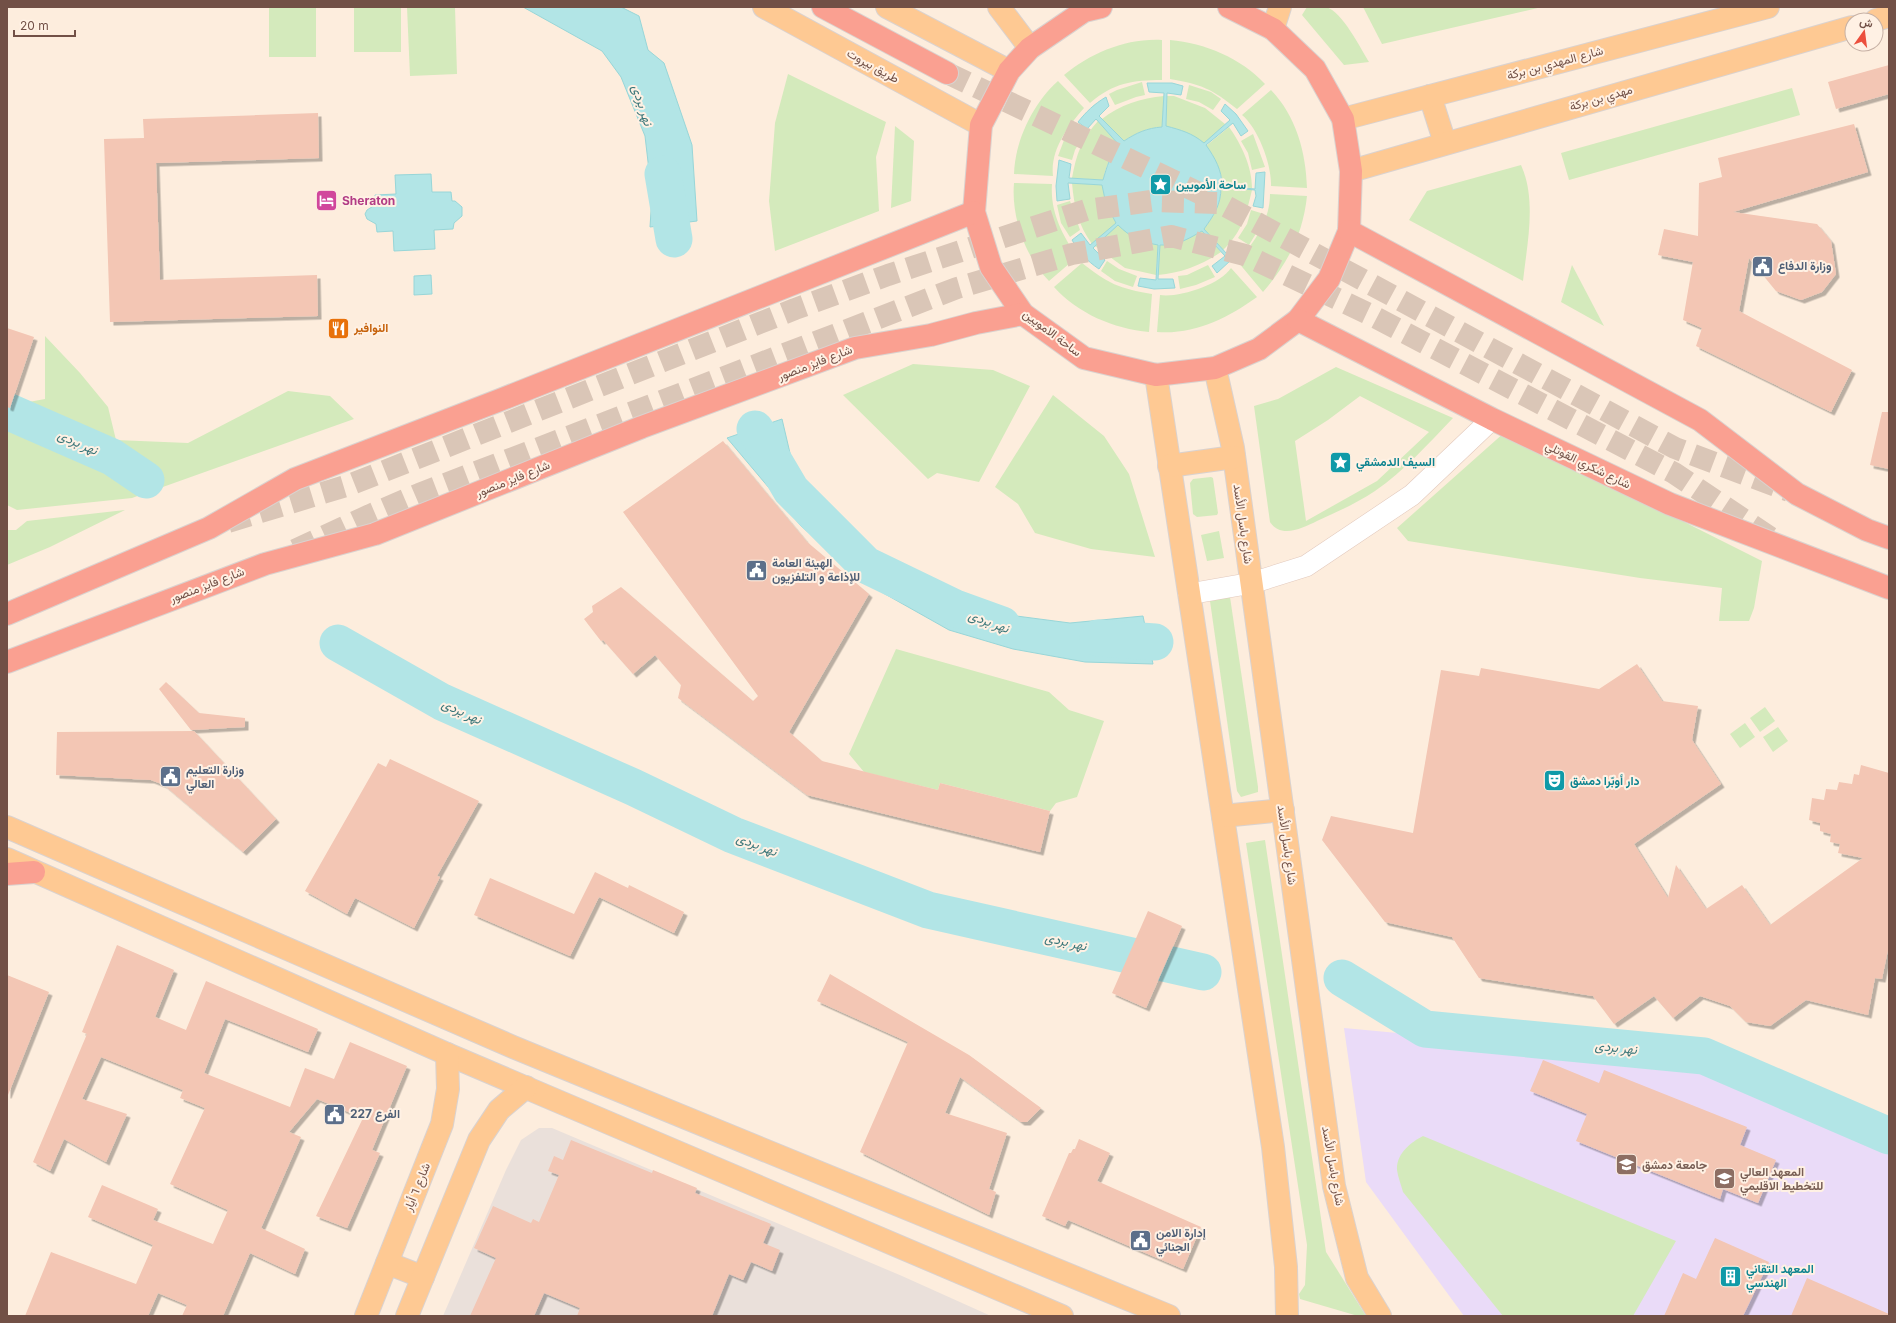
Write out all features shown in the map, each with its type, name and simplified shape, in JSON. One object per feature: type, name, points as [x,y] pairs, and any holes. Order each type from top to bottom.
[{"type":"highway","points":[[823,7],[947,73]]},
{"type":"highway","name":"ساحة الامويين","points":[[1089,8],[1030,48],[1010,71],[981,126],[974,212],[991,267],[1023,314],[1084,358],[1156,375],[1215,368],[1260,349],[1298,320],[1330,279],[1349,231],[1351,171],[1343,120],[1315,69],[1273,29],[1229,7]]},
{"type":"highway","points":[[7,614],[209,528],[295,479],[500,400],[974,212]]},
{"type":"highway","points":[[1349,231],[1700,420],[1797,494],[1867,530],[1889,538]]},
{"type":"highway","name":"شارع فايز منصور","points":[[7,662],[265,564],[375,534],[642,427],[855,348],[931,335],[976,323],[1023,314]]},
{"type":"highway","name":"شارع شكري القوتلي","points":[[1298,320],[1492,419],[1670,504],[1889,588]]},
{"type":"highway","points":[[7,874],[34,872]]},
{"type":"main road","name":"طريق بيروت","points":[[764,7],[981,126]]},
{"type":"main road","points":[[887,7],[1010,71]]},
{"type":"main road","points":[[999,7],[1030,48]]},
{"type":"main road","points":[[1273,29],[1280,7]]},
{"type":"main road","name":"شارع المهدي بن بركة","points":[[1343,120],[1768,7]]},
{"type":"main road","name":"مهدي بن بركة","points":[[1351,171],[1844,29]]},
{"type":"main road","points":[[1430,96],[1445,143]]},
{"type":"main road","name":"شارع باسل الأسد","points":[[1215,368],[1234,457],[1334,1186],[1357,1278],[1380,1316]]},
{"type":"main road","points":[[1156,375],[1273,1147],[1286,1267],[1287,1316]]},
{"type":"main road","points":[[1169,466],[1234,457]]},
{"type":"main road","points":[[1223,816],[1283,810]]},
{"type":"main road","points":[[7,827],[513,1047],[1169,1316]]},
{"type":"main road","points":[[7,859],[447,1054],[1062,1316]]},
{"type":"main road","name":"شارع ٦ أيار","points":[[366,1316],[442,1124],[448,1089],[447,1054]]},
{"type":"main road","points":[[407,1316],[479,1140],[499,1110],[526,1087]]},
{"type":"main road","points":[[387,1263],[422,1277]]},
{"type":"street","points":[[1189,594],[1252,583],[1306,566],[1412,495],[1492,419]]},
{"type":"shaded area","name":"جامعة دمشق","points":[[1344,1028],[1697,1061],[1889,1147],[1889,1316],[1464,1316],[1366,1182]]},
{"type":"shaded area","points":[[539,1128],[552,1128],[902,1276],[991,1316],[443,1316],[506,1170],[521,1140]]},
{"type":"green space","points":[[269,7],[316,7],[316,57],[269,57]]},
{"type":"green space","points":[[354,7],[401,7],[401,52],[354,52]]},
{"type":"green space","points":[[407,7],[455,7],[457,74],[410,76]]},
{"type":"green space","points":[[1307,7],[1326,7],[1338,15],[1345,23],[1369,62],[1344,65],[1302,15]]},
{"type":"green space","points":[[1363,7],[1542,7],[1382,44]]},
{"type":"green space","points":[[1162,40],[1162,80],[1124,84],[1107,91],[1090,103],[1064,75],[1074,67],[1110,48],[1135,42]]},
{"type":"green space","points":[[1170,40],[1196,44],[1222,53],[1234,59],[1265,84],[1237,109],[1206,88],[1170,79]]},
{"type":"green space","points":[[788,74],[886,122],[876,157],[879,211],[775,251],[769,201],[775,123]]},
{"type":"green space","points":[[1058,81],[1084,108],[1061,139],[1054,157],[1053,176],[1014,174],[1018,149],[1027,123],[1041,100]]},
{"type":"green space","points":[[1142,82],[1145,95],[1115,105],[1109,94]]},
{"type":"green space","points":[[1189,85],[1211,92],[1221,99],[1213,110],[1199,102],[1186,99]]},
{"type":"green space","points":[[1792,88],[1800,115],[1569,180],[1561,153]]},
{"type":"green space","points":[[1271,90],[1287,111],[1298,135],[1302,148],[1307,188],[1271,186],[1271,177],[1263,148],[1248,121],[1242,115]]},
{"type":"green space","points":[[1164,96],[1162,127],[1142,131],[1124,141],[1102,119],[1123,106],[1131,103],[1147,98]]},
{"type":"green space","points":[[1167,96],[1174,96],[1205,108],[1225,124],[1204,144],[1166,127]]},
{"type":"green space","points":[[1098,121],[1120,145],[1109,161],[1103,180],[1072,178],[1080,147],[1092,127]]},
{"type":"green space","points":[[1073,125],[1085,133],[1075,150],[1072,160],[1058,156],[1066,135]]},
{"type":"green space","points":[[895,126],[914,141],[911,201],[891,208]]},
{"type":"green space","points":[[1229,127],[1245,156],[1252,180],[1252,188],[1222,186],[1222,178],[1206,146]]},
{"type":"green space","points":[[1253,134],[1265,167],[1252,170],[1248,153],[1241,141]]},
{"type":"green space","points":[[1521,165],[1529,193],[1530,207],[1530,222],[1523,281],[1409,220],[1427,191]]},
{"type":"green space","points":[[1014,183],[1052,184],[1053,204],[1058,222],[1066,240],[1077,257],[1049,281],[1033,260],[1021,235],[1015,209]]},
{"type":"green space","points":[[1072,183],[1103,185],[1106,204],[1116,223],[1092,244],[1080,222],[1074,200]]},
{"type":"green space","points":[[1221,187],[1252,190],[1248,207],[1239,230],[1235,237],[1223,250],[1204,229],[1216,210],[1220,199]]},
{"type":"green space","points":[[1270,194],[1307,196],[1302,223],[1293,247],[1280,270],[1263,292],[1238,262],[1260,231],[1267,213]]},
{"type":"green space","points":[[1070,201],[1080,230],[1070,237],[1061,223],[1057,205]]},
{"type":"green space","points":[[1251,210],[1264,214],[1260,227],[1249,245],[1238,238],[1247,224]]},
{"type":"green space","points":[[1118,224],[1158,244],[1156,275],[1125,268],[1095,246]]},
{"type":"green space","points":[[1202,231],[1221,252],[1191,268],[1158,275],[1160,245],[1170,245]]},
{"type":"green space","points":[[1107,261],[1119,269],[1137,276],[1133,287],[1115,281],[1101,271]]},
{"type":"green space","points":[[1082,263],[1099,276],[1114,284],[1131,290],[1152,294],[1149,332],[1123,327],[1097,318],[1074,305],[1054,287]]},
{"type":"green space","points":[[1208,265],[1215,277],[1196,285],[1180,289],[1178,276],[1187,275]]},
{"type":"green space","points":[[1572,265],[1604,326],[1561,302]]},
{"type":"green space","points":[[1231,268],[1257,297],[1234,312],[1210,324],[1184,331],[1157,332],[1160,295],[1177,294],[1198,289],[1218,280]]},
{"type":"green space","points":[[45,336],[80,373],[108,407],[116,440],[188,443],[288,391],[330,396],[354,419],[132,498],[17,510],[7,505],[7,406],[45,399]]},
{"type":"green space","points":[[913,364],[993,370],[1030,386],[979,482],[937,473],[928,479],[843,395]]},
{"type":"green space","points":[[1336,367],[1453,418],[1406,466],[1375,491],[1347,507],[1299,529],[1286,531],[1280,530],[1270,522],[1254,406],[1278,399]],"holes":[[[1360,396],[1429,432],[1377,481],[1306,521],[1295,441],[1328,420]]]},
{"type":"green space","points":[[1053,395],[1104,436],[1129,474],[1155,557],[1091,549],[1035,533],[1018,504],[995,487]]},
{"type":"green space","points":[[1505,432],[1762,561],[1754,608],[1749,621],[1719,621],[1722,588],[1640,578],[1408,541],[1397,528]]},
{"type":"green space","points":[[1213,478],[1218,513],[1217,515],[1197,517],[1193,514],[1190,483],[1193,479]]},
{"type":"green space","points":[[125,510],[50,547],[7,565],[7,530],[16,530],[27,521]]},
{"type":"green space","points":[[1219,531],[1224,558],[1207,561],[1201,535]]},
{"type":"green space","points":[[1230,597],[1258,787],[1258,792],[1241,797],[1237,791],[1210,601]]},
{"type":"green space","points":[[896,649],[1049,692],[1069,710],[1104,721],[1077,797],[1056,803],[1050,811],[940,783],[938,790],[864,772],[849,754]]},
{"type":"green space","points":[[1765,707],[1775,721],[1760,732],[1750,718]]},
{"type":"green space","points":[[1745,723],[1755,737],[1740,748],[1730,734]]},
{"type":"green space","points":[[1778,727],[1788,741],[1773,752],[1763,737]]},
{"type":"green space","points":[[1265,840],[1326,1252],[1366,1316],[1358,1316],[1300,1299],[1299,1294],[1305,1285],[1307,1245],[1246,843]]},
{"type":"green space","points":[[1423,1136],[1676,1241],[1633,1316],[1503,1316],[1403,1192],[1397,1170],[1397,1164],[1405,1149]]},
{"type":"water","points":[[523,7],[621,7],[639,16],[648,50],[664,63],[692,145],[697,221],[650,227],[652,196],[645,136],[621,77],[602,51]]},
{"type":"water","points":[[1147,83],[1172,83],[1183,86],[1181,95],[1167,93],[1166,126],[1186,132],[1204,143],[1230,120],[1221,111],[1225,104],[1236,114],[1248,131],[1241,136],[1233,123],[1206,145],[1217,164],[1221,175],[1222,186],[1255,189],[1256,173],[1265,172],[1263,208],[1253,206],[1256,196],[1255,190],[1221,187],[1220,199],[1216,210],[1204,229],[1227,254],[1237,242],[1244,248],[1217,273],[1212,266],[1225,256],[1202,231],[1177,243],[1160,245],[1158,279],[1173,279],[1175,288],[1154,289],[1138,286],[1140,278],[1156,280],[1158,245],[1136,238],[1127,233],[1118,225],[1093,248],[1105,260],[1099,269],[1077,248],[1072,240],[1081,233],[1090,245],[1116,223],[1106,204],[1102,185],[1068,183],[1070,199],[1057,201],[1056,186],[1059,160],[1071,164],[1069,178],[1103,180],[1109,161],[1119,145],[1096,119],[1087,129],[1078,122],[1098,102],[1106,97],[1109,106],[1099,116],[1124,141],[1142,131],[1162,127],[1164,93],[1149,92]]},
{"type":"water","points":[[431,174],[432,192],[451,192],[452,201],[455,201],[462,207],[462,216],[454,223],[453,229],[434,230],[435,249],[394,251],[393,231],[377,232],[376,224],[367,219],[365,214],[367,210],[375,205],[375,195],[396,194],[395,175]]},
{"type":"water","points":[[431,275],[432,294],[414,295],[414,276]]},
{"type":"water","points":[[782,419],[801,500],[866,565],[955,608],[1070,623],[1143,616],[1153,664],[1085,662],[1013,649],[949,630],[869,585],[801,526],[727,438]]},
{"type":"building","points":[[1889,65],[1889,94],[1836,109],[1828,82]]},
{"type":"building","points":[[318,113],[319,158],[156,163],[160,280],[317,275],[318,316],[110,322],[104,139],[144,138],[143,119]]},
{"type":"building","name":"وزارة الدفاع","points":[[1854,124],[1868,172],[1733,212],[1817,224],[1831,241],[1836,274],[1822,292],[1801,300],[1776,291],[1749,258],[1739,311],[1852,370],[1831,412],[1696,346],[1702,328],[1683,320],[1693,262],[1658,255],[1664,229],[1698,236],[1699,183],[1722,177],[1718,158]]},
{"type":"building","points":[[7,328],[34,337],[10,408],[7,407]]},
{"type":"building","points":[[1882,412],[1889,412],[1889,469],[1870,465]]},
{"type":"building","points":[[723,441],[807,542],[869,594],[789,732],[822,761],[938,790],[940,783],[1050,811],[1040,852],[807,795],[678,698],[681,685],[655,655],[633,674],[603,640],[601,641],[584,619],[593,612],[592,606],[621,587],[753,701],[758,696],[623,512]]},
{"type":"building","points":[[1637,664],[1662,701],[1698,706],[1692,740],[1721,784],[1634,844],[1668,898],[1676,865],[1706,909],[1742,885],[1770,925],[1863,858],[1838,853],[1840,844],[1830,842],[1831,834],[1820,831],[1820,823],[1809,820],[1812,798],[1824,800],[1826,789],[1837,790],[1839,782],[1852,784],[1854,774],[1859,775],[1861,765],[1889,773],[1889,945],[1882,979],[1875,978],[1868,1015],[1806,1000],[1770,1026],[1746,1022],[1730,1006],[1700,996],[1673,1018],[1654,996],[1614,1024],[1593,996],[1479,978],[1452,937],[1385,922],[1322,840],[1331,816],[1413,833],[1441,670],[1479,676],[1481,668],[1599,689]]},
{"type":"building","points":[[166,682],[199,713],[245,718],[245,727],[191,730],[159,689]]},
{"type":"building","name":"وزارة التعليم العالي","points":[[194,731],[276,819],[243,852],[164,785],[151,780],[56,775],[57,732]]},
{"type":"building","points":[[390,759],[479,801],[437,876],[440,877],[414,928],[355,898],[347,914],[305,891],[378,763],[386,767]]},
{"type":"building","points":[[595,872],[628,888],[629,885],[684,912],[674,933],[599,897],[570,956],[474,915],[490,878],[574,914]]},
{"type":"building","points":[[1148,911],[1182,926],[1146,1008],[1112,993]]},
{"type":"building","points":[[117,945],[174,970],[155,1017],[186,1030],[206,981],[318,1029],[308,1052],[225,1019],[204,1073],[290,1107],[305,1068],[334,1079],[350,1042],[407,1066],[372,1150],[380,1153],[347,1228],[316,1216],[363,1118],[317,1099],[289,1132],[301,1137],[261,1228],[305,1249],[295,1274],[250,1253],[223,1316],[182,1316],[187,1305],[158,1293],[148,1316],[25,1316],[51,1252],[136,1284],[153,1245],[88,1217],[102,1185],[158,1209],[153,1220],[213,1244],[228,1210],[170,1184],[205,1108],[180,1098],[183,1090],[101,1057],[82,1099],[127,1114],[106,1162],[64,1139],[50,1171],[33,1162],[87,1034],[82,1032]]},
{"type":"building","points":[[830,974],[969,1055],[1041,1108],[1027,1122],[1021,1122],[960,1077],[945,1113],[1007,1133],[989,1189],[996,1192],[989,1215],[860,1152],[908,1042],[817,1001]]},
{"type":"building","points":[[7,975],[49,992],[8,1095],[7,1095]]},
{"type":"building","points":[[1543,1060],[1599,1083],[1604,1070],[1747,1127],[1740,1145],[1776,1160],[1758,1203],[1723,1189],[1720,1199],[1576,1141],[1587,1114],[1530,1091]]},
{"type":"building","points":[[1079,1139],[1110,1153],[1097,1181],[1201,1227],[1183,1269],[1068,1220],[1065,1226],[1042,1216],[1069,1153],[1075,1149]]},
{"type":"building","points":[[571,1140],[652,1173],[653,1170],[697,1188],[695,1193],[771,1224],[763,1243],[780,1250],[772,1271],[751,1262],[743,1280],[729,1274],[712,1316],[577,1316],[580,1308],[544,1293],[534,1316],[470,1316],[496,1258],[474,1248],[493,1206],[531,1223],[533,1219],[539,1222],[559,1175],[548,1171],[554,1156],[563,1160]]},
{"type":"building","name":"المعهد التقاني الهندسي","points":[[1715,1238],[1769,1262],[1743,1316],[1664,1316],[1683,1273],[1696,1279]]},
{"type":"building","points":[[1807,1278],[1889,1314],[1889,1316],[1791,1316]]},
{"type":"waterway","name":"نهر بردى","points":[[663,174],[674,239]]},
{"type":"waterway","name":"نهر بردى","points":[[7,411],[112,457],[146,480]]},
{"type":"waterway","name":"نهر بردى","points":[[755,429],[791,490],[866,565],[955,608],[1002,625]]},
{"type":"waterway","name":"نهر بردى","points":[[1098,638],[1155,642]]},
{"type":"waterway","name":"نهر بردى","points":[[338,643],[442,702],[633,787],[733,835],[928,910],[1203,972]]},
{"type":"waterway","name":"نهر بردى","points":[[1342,978],[1425,1029],[1704,1056],[1889,1136]]},
{"type":"tunnel","points":[[947,73],[1214,200]]},
{"type":"tunnel","points":[[228,522],[349,485],[795,309],[888,275],[1086,210],[1151,201],[1220,203],[1675,448],[1789,491]]},
{"type":"tunnel","points":[[295,550],[419,494],[957,288],[1072,254],[1171,236],[1245,255],[1369,314],[1674,473],[1771,538]]},
{"type":"place","name":"ساحة الأمويين","points":[[1160,185]]},
{"type":"place","name":"Sheraton","points":[[327,201]]},
{"type":"place","name":"وزارة الدفاع","points":[[1763,266]]},
{"type":"place","name":"النوافير","points":[[339,328]]},
{"type":"place","name":"السيف الدمشقي","points":[[1341,462]]},
{"type":"place","name":"الهيئة العامة للإذاعة و التلفزيون","points":[[757,570]]},
{"type":"place","name":"وزارة التعليم العالي","points":[[171,777]]},
{"type":"place","name":"دار أوبّرا دمشق","points":[[1555,781]]},
{"type":"place","name":"الفرع 227","points":[[335,1114]]},
{"type":"place","name":"جامعة دمشق","points":[[1626,1165]]},
{"type":"place","name":"المعهد العالي للتخطيط الاقليمي","points":[[1724,1179]]},
{"type":"place","name":"إدارة الامن الجنائي","points":[[1141,1240]]},
{"type":"place","name":"المعهد التقاني الهندسي","points":[[1730,1276]]}]
